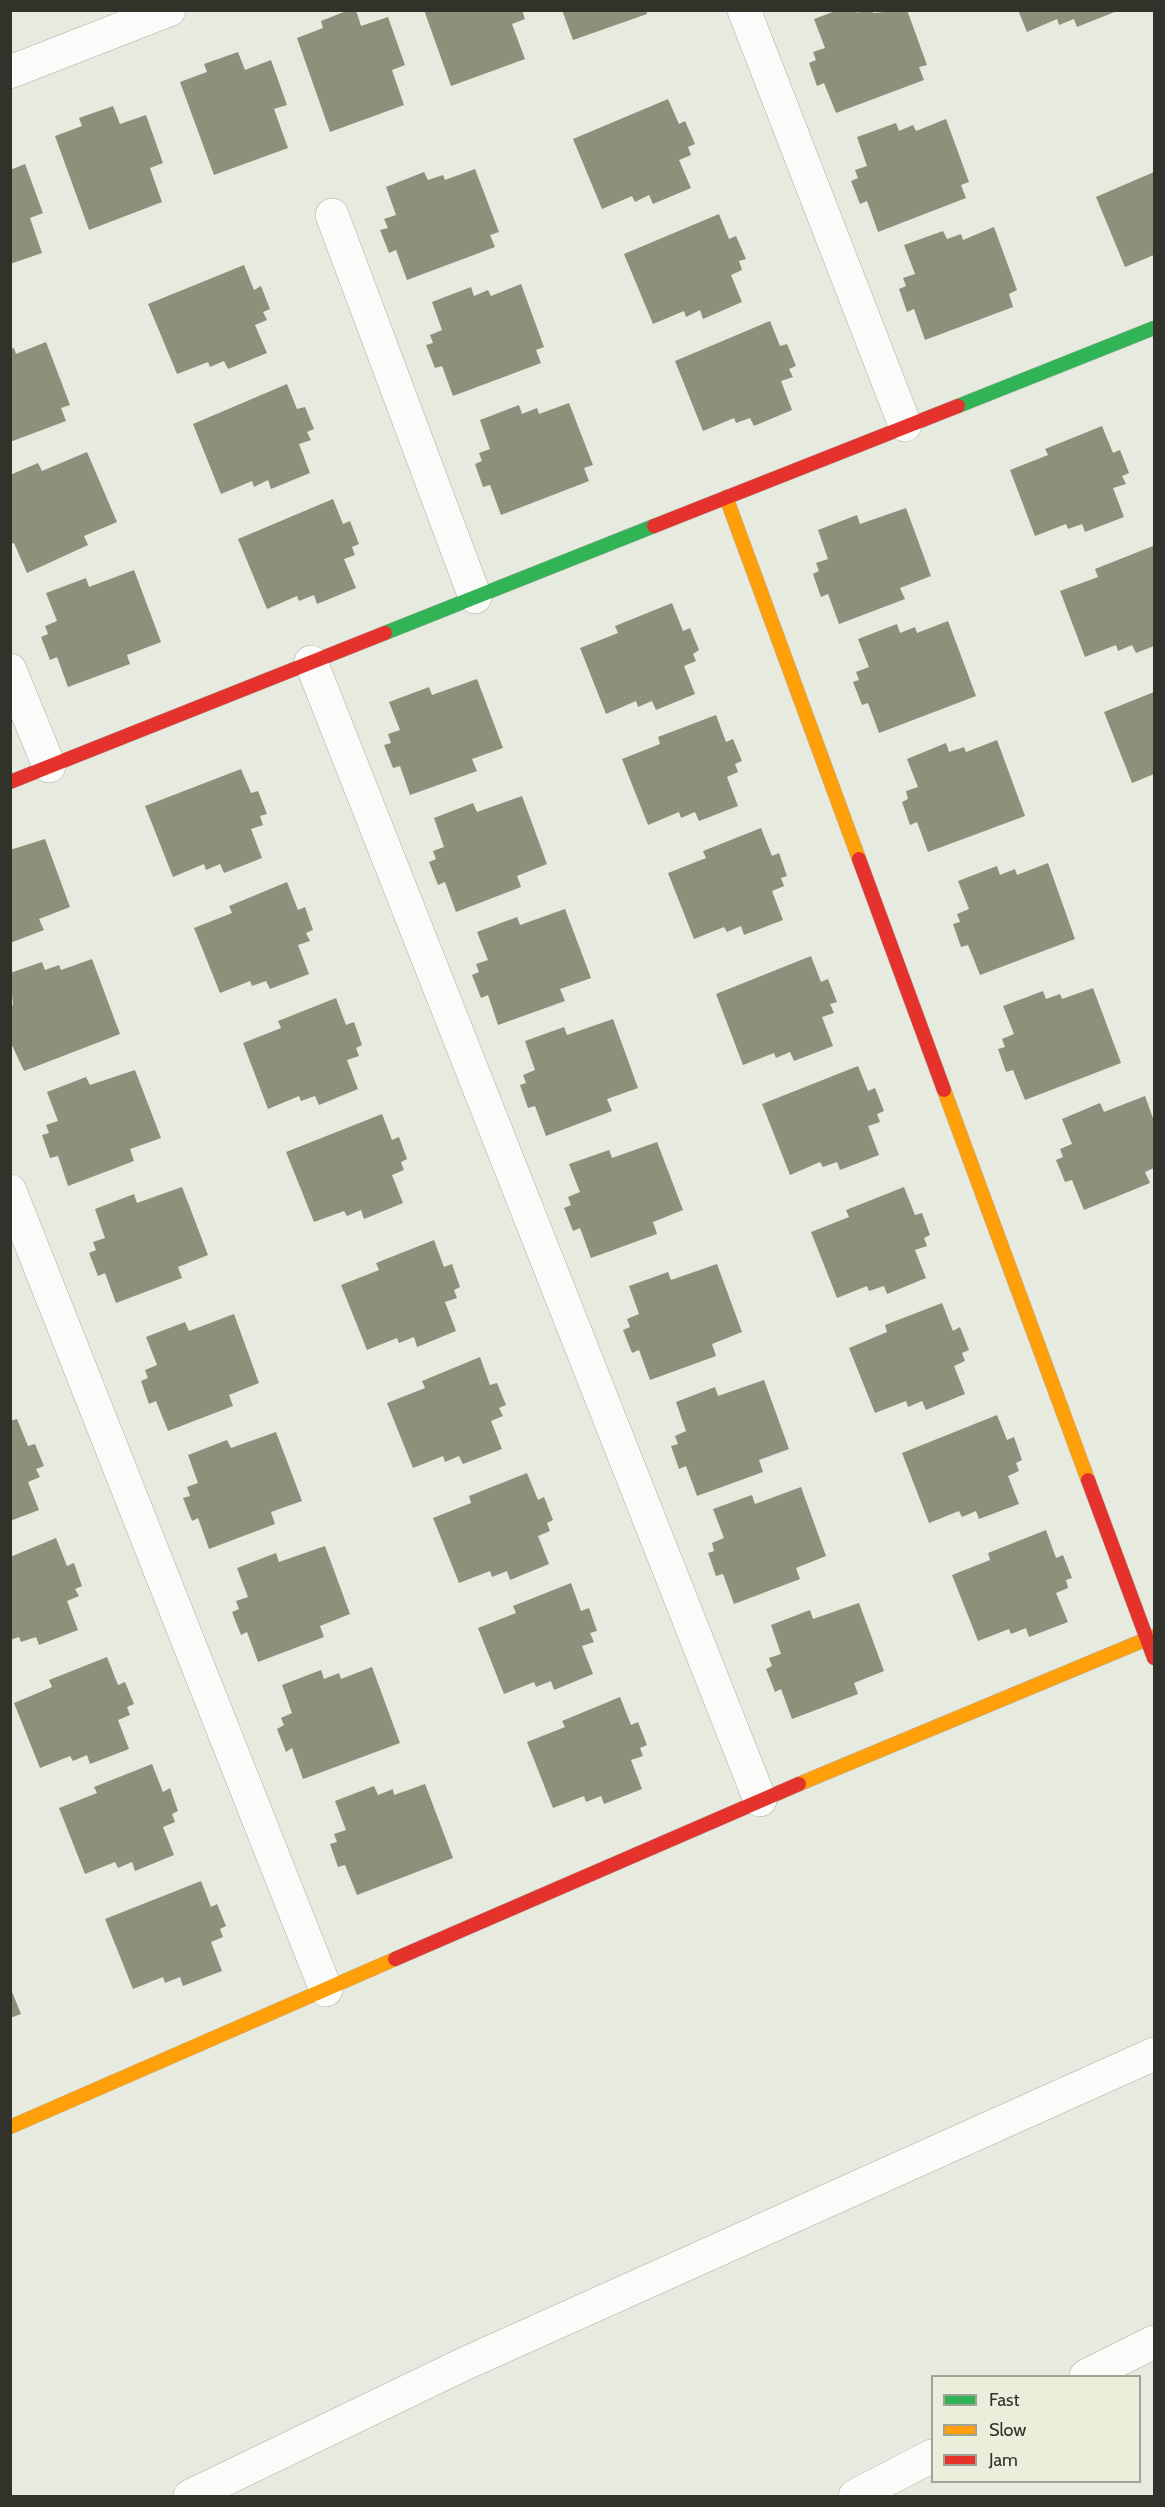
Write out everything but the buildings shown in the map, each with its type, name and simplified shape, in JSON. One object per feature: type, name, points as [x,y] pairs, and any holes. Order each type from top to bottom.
[{"type":"street","points":[[10,72],[170,10]]},
{"type":"street","points":[[744,10],[905,425]]},
{"type":"street","points":[[333,214],[475,597]]},
{"type":"street","points":[[10,782],[905,425],[1155,328]]},
{"type":"street","points":[[726,497],[1151,1637],[1155,1660]]},
{"type":"street","points":[[312,662],[760,1800]]},
{"type":"street","points":[[10,670],[49,766]]},
{"type":"street","points":[[10,1191],[326,1990]]},
{"type":"street","points":[[10,2127],[760,1800],[1151,1637]]},
{"type":"street","points":[[190,2496],[464,2364],[1155,2054]]},
{"type":"street","points":[[1088,2375],[1155,2342]]},
{"type":"street","points":[[855,2496],[931,2457]]},
{"type":"traffic: fast","points":[[958,406],[1154,328]]},
{"type":"traffic: fast","points":[[385,633],[654,526]]},
{"type":"traffic: slow","points":[[726,497],[859,859]]},
{"type":"traffic: slow","points":[[944,1090],[1088,1480]]},
{"type":"traffic: slow","points":[[799,1784],[1154,1636]]},
{"type":"traffic: slow","points":[[10,2127],[395,1959]]},
{"type":"traffic: jam","points":[[654,526],[958,406]]},
{"type":"traffic: jam","points":[[10,782],[385,633]]},
{"type":"traffic: jam","points":[[859,859],[944,1090]]},
{"type":"traffic: jam","points":[[1088,1480],[1154,1658]]},
{"type":"traffic: jam","points":[[395,1959],[799,1784]]}]
